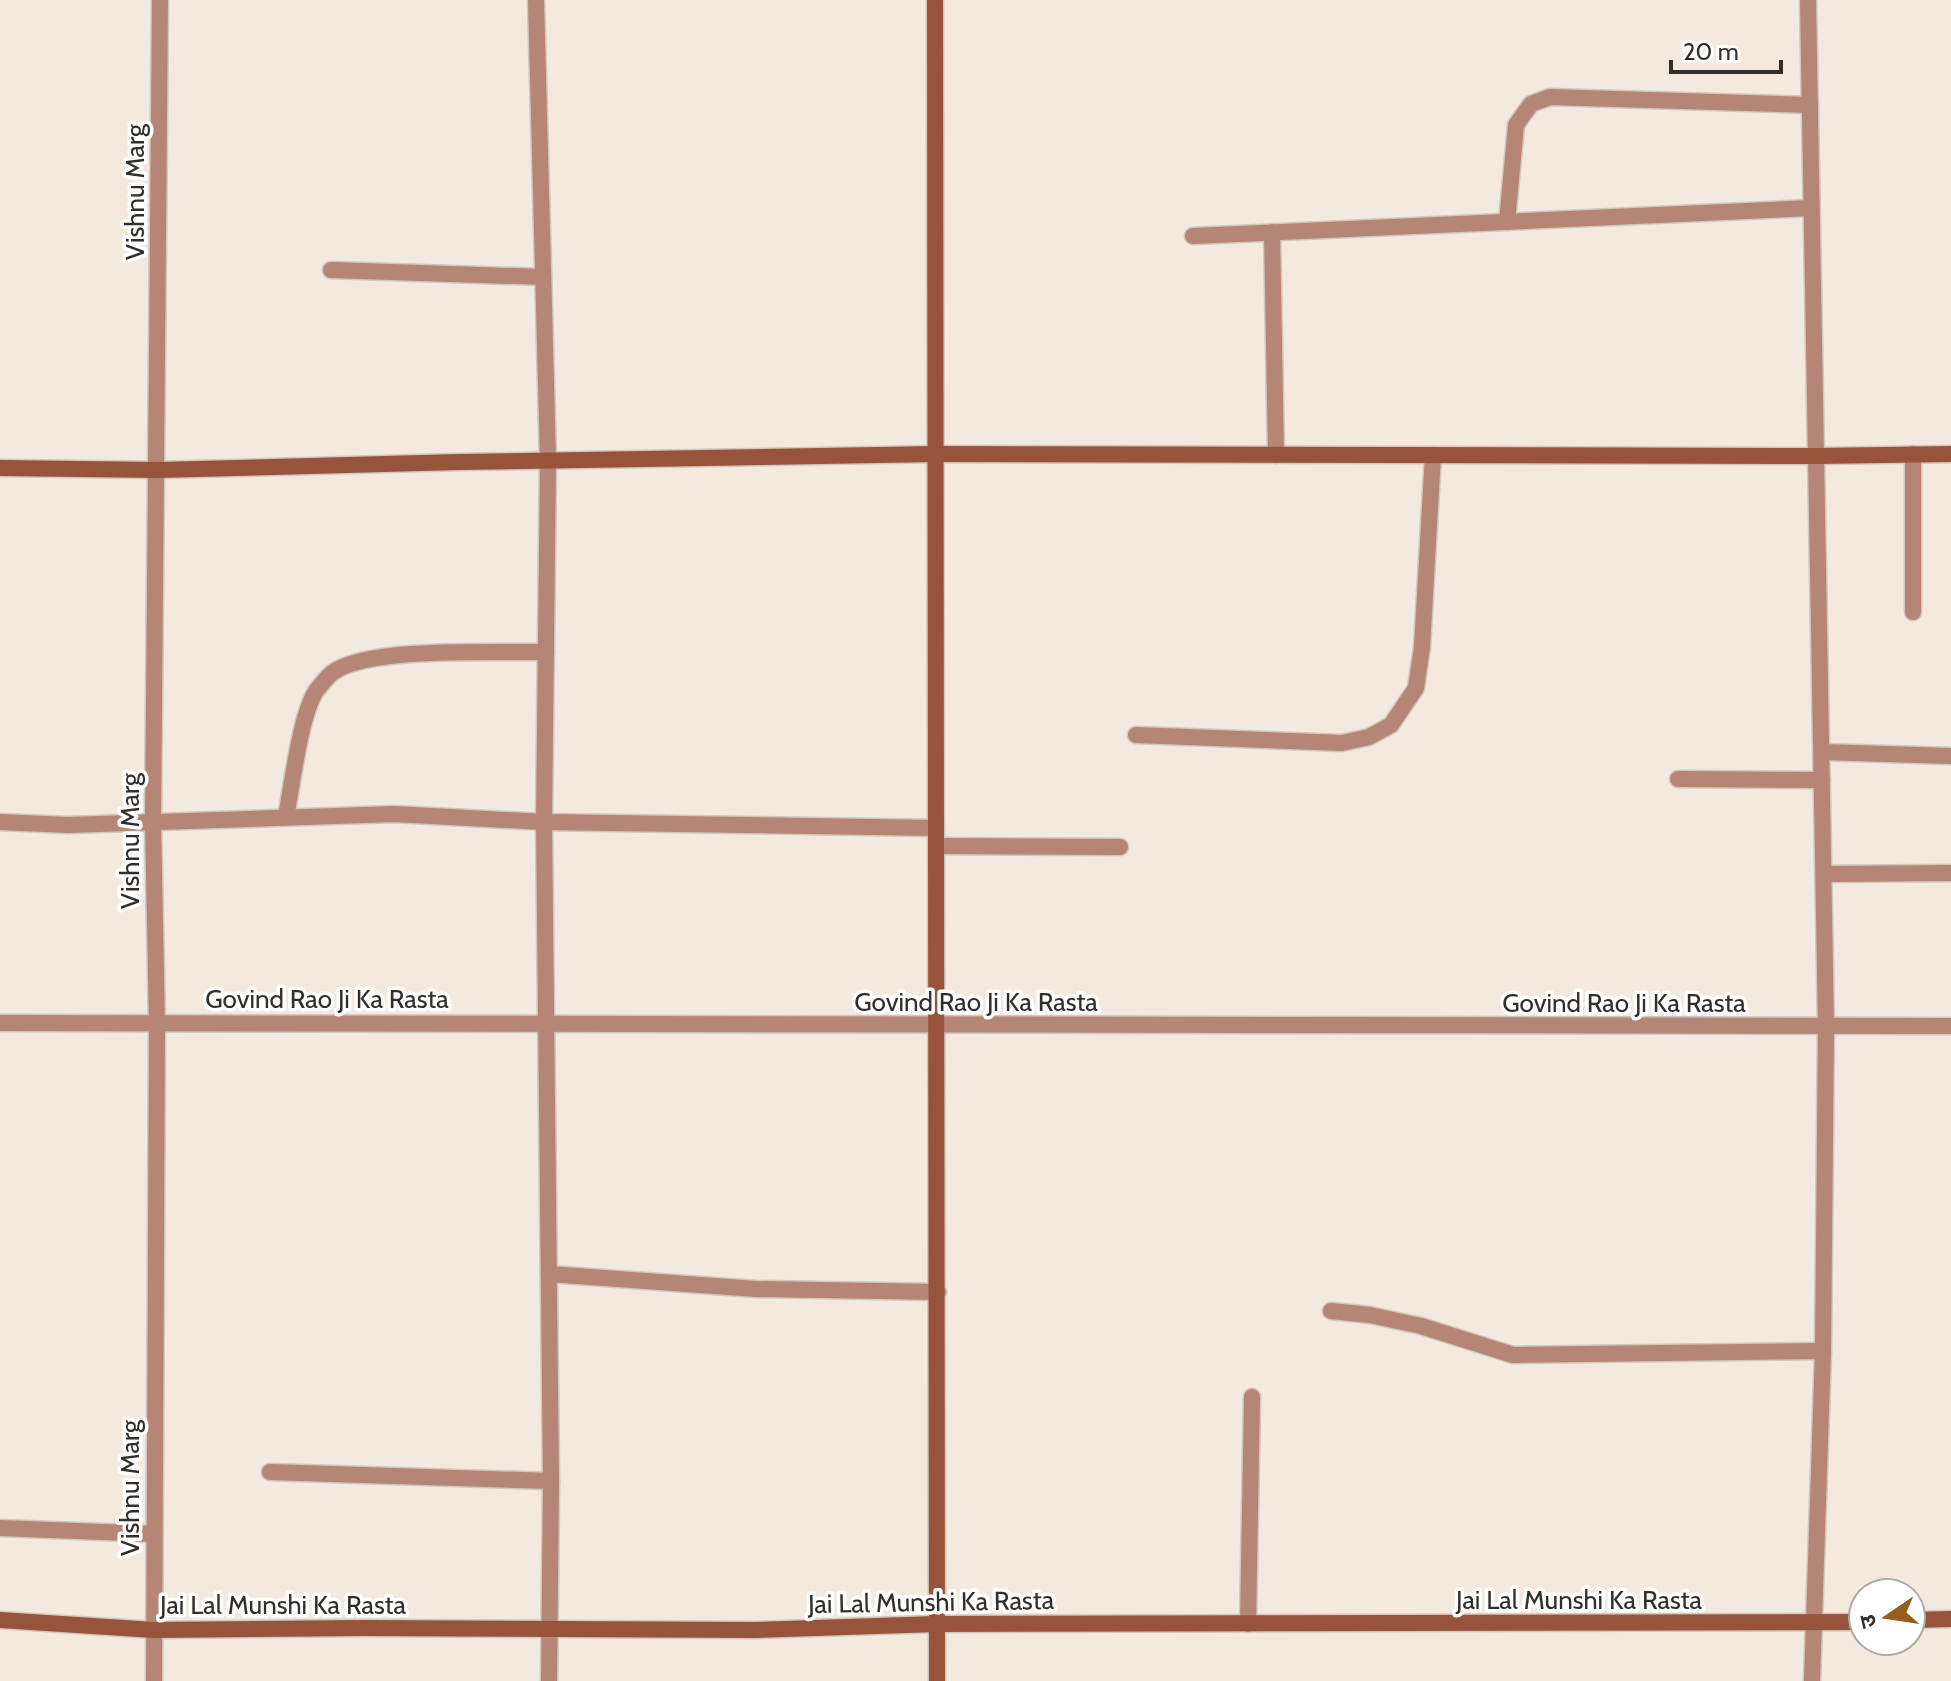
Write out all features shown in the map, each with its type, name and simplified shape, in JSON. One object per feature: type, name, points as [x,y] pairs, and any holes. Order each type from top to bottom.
[{"type":"street","name":"Vishnu Marg","points":[[154,1681],[157,1024],[153,822],[160,0]]},
{"type":"street","points":[[536,0],[548,460],[544,822],[551,1481],[549,1681]]},
{"type":"street","points":[[935,0],[937,1681]]},
{"type":"street","points":[[1808,0],[1826,1027],[1823,1351],[1812,1681]]},
{"type":"street","points":[[1507,222],[1516,125],[1531,104],[1550,97],[1810,105]]},
{"type":"street","points":[[1193,236],[1811,208]]},
{"type":"street","points":[[1272,232],[1276,455]]},
{"type":"street","points":[[331,270],[543,277]]},
{"type":"street","points":[[0,468],[158,470],[936,454],[1951,454]]},
{"type":"street","points":[[1913,454],[1913,612]]},
{"type":"street","points":[[1136,735],[1342,743],[1369,737],[1391,725],[1416,688],[1422,647],[1433,455]]},
{"type":"street","points":[[286,817],[301,734],[315,693],[332,672],[357,661],[388,655],[546,652]]},
{"type":"street","points":[[1822,752],[1951,756]]},
{"type":"street","points":[[1678,779],[1822,780]]},
{"type":"street","points":[[0,822],[68,825],[394,814],[544,822],[936,828]]},
{"type":"street","points":[[937,846],[1120,847]]},
{"type":"street","points":[[1824,874],[1951,873]]},
{"type":"street","name":"Govind Rao Ji Ka Rasta","points":[[0,1023],[1951,1026]]},
{"type":"street","points":[[549,1274],[756,1289],[938,1292]]},
{"type":"street","points":[[1331,1311],[1421,1326],[1513,1355],[1823,1351]]},
{"type":"street","points":[[1248,1624],[1252,1397]]},
{"type":"street","points":[[270,1472],[551,1481]]},
{"type":"street","points":[[0,1528],[154,1534]]},
{"type":"street","points":[[1927,1620],[1951,1619]]},
{"type":"street","name":"Jai Lal Munshi Ka Rasta","points":[[0,1620],[154,1630],[756,1630],[937,1624],[1847,1623]]}]
